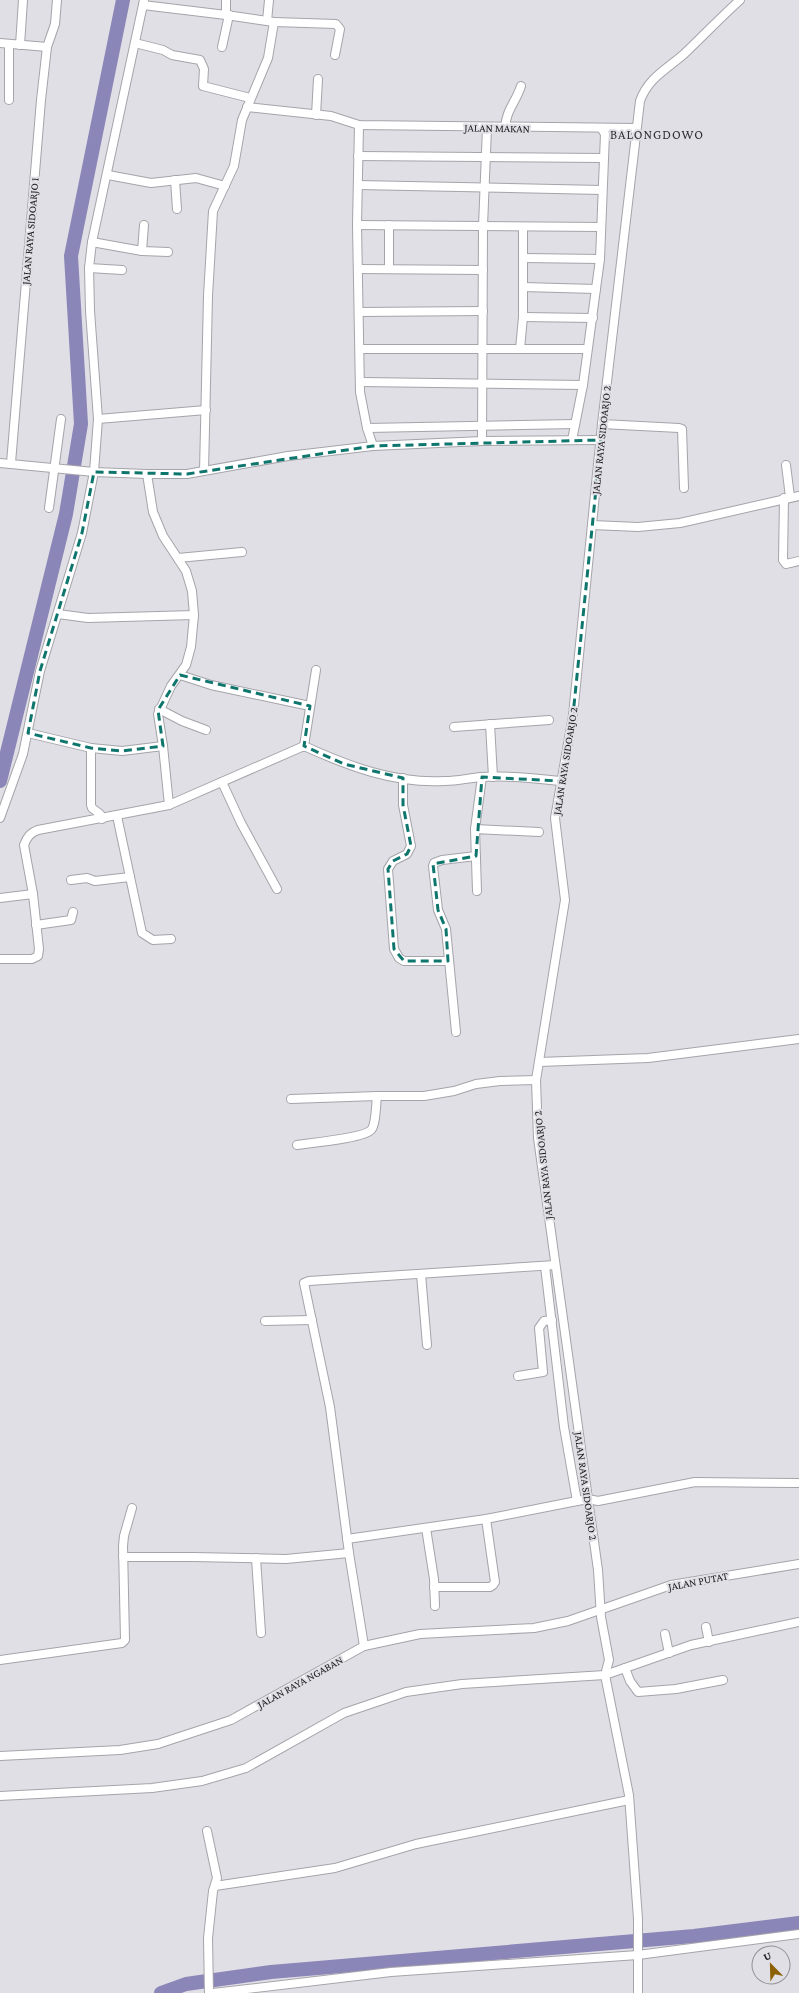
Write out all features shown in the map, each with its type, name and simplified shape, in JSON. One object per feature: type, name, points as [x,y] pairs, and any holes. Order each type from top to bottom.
[{"type":"street","points":[[20,46],[23,0]]},
{"type":"street","name":"JALAN RAYA SIDOARJO 1","points":[[11,464],[40,100],[47,47],[55,24],[57,0]]},
{"type":"street","points":[[222,47],[228,15],[226,0]]},
{"type":"street","points":[[204,472],[208,296],[213,211],[234,166],[242,120],[268,58],[270,22],[269,0]]},
{"type":"street","name":"JALAN RAYA SIDOARJO 2","points":[[605,1675],[609,1660],[601,1618],[598,1570],[582,1500],[549,1265],[538,1138],[531,1080],[539,1062],[548,996],[565,900],[555,818],[555,780],[573,715],[599,440],[625,240],[633,129],[640,100],[644,90],[652,79],[682,55],[740,0]]},
{"type":"street","points":[[0,818],[16,777],[28,733],[40,671],[82,533],[98,418],[90,311],[89,268],[92,242],[108,175],[143,3],[270,22],[336,24],[340,29],[335,55]]},
{"type":"street","points":[[0,43],[20,46],[47,47]]},
{"type":"street","points":[[135,43],[163,50],[172,56],[200,60],[204,69],[203,86],[250,98]]},
{"type":"street","points":[[9,44],[9,100]]},
{"type":"street","points":[[316,115],[318,79]]},
{"type":"street","points":[[506,128],[508,112],[516,100],[521,86]]},
{"type":"street","name":"JALAN MAKAN","points":[[247,107],[335,116],[359,125],[633,129]]},
{"type":"street","points":[[359,125],[357,225],[359,269],[360,392],[367,428],[373,446]]},
{"type":"street","points":[[482,442],[484,349],[483,226],[487,128]]},
{"type":"street","points":[[572,440],[583,385],[600,259],[600,227],[605,134],[601,128]]},
{"type":"street","points":[[358,156],[604,158]]},
{"type":"street","points":[[108,175],[141,182],[158,182],[196,178],[225,186]]},
{"type":"street","points":[[175,180],[177,209]]},
{"type":"street","points":[[358,185],[602,190]]},
{"type":"street","points":[[142,251],[144,225]]},
{"type":"street","points":[[357,225],[600,227]]},
{"type":"street","points":[[389,225],[390,269]]},
{"type":"street","points":[[520,349],[523,317],[523,227]]},
{"type":"street","points":[[92,242],[142,251],[168,252]]},
{"type":"street","points":[[523,258],[600,259]]},
{"type":"street","points":[[89,268],[122,270]]},
{"type":"street","points":[[359,269],[483,270]]},
{"type":"street","points":[[523,287],[596,289]]},
{"type":"street","points":[[359,312],[483,311]]},
{"type":"street","points":[[523,317],[593,318]]},
{"type":"street","points":[[360,349],[587,348]]},
{"type":"street","points":[[361,382],[583,385]]},
{"type":"street","points":[[98,418],[206,410]]},
{"type":"street","points":[[49,508],[56,468],[61,419]]},
{"type":"street","points":[[367,428],[575,424]]},
{"type":"street","points":[[602,424],[679,428],[682,430],[684,488]]},
{"type":"street","points":[[0,463],[90,471],[147,474],[204,472],[288,456],[373,446],[587,439],[599,440]]},
{"type":"street","points":[[786,465],[787,498],[783,560],[786,564],[799,561]]},
{"type":"street","points":[[147,474],[153,512],[163,536],[186,572],[190,585],[194,615],[191,647],[186,665],[180,675],[170,686],[158,711],[169,805]]},
{"type":"street","points":[[592,525],[638,527],[680,523],[799,496]]},
{"type":"street","points":[[178,558],[242,552]]},
{"type":"street","points":[[58,614],[88,618],[194,615]]},
{"type":"street","points":[[304,746],[316,670]]},
{"type":"street","points":[[180,675],[211,685],[310,706]]},
{"type":"street","points":[[158,711],[206,730]]},
{"type":"street","points":[[454,727],[549,720]]},
{"type":"street","points":[[490,724],[493,777]]},
{"type":"street","points":[[28,733],[90,748],[122,751],[163,746]]},
{"type":"street","points":[[0,959],[32,960],[36,958],[39,949],[33,894],[24,845],[26,839],[31,833],[38,830],[169,805],[304,746],[344,764],[383,775],[403,778],[444,781],[482,777],[555,780]]},
{"type":"street","points":[[90,748],[91,805],[92,808],[100,814],[102,819]]},
{"type":"street","points":[[477,891],[476,829],[482,777]]},
{"type":"street","points":[[403,778],[403,805],[411,846],[407,854],[393,861],[388,869],[394,949],[399,958],[404,961],[448,961]]},
{"type":"street","points":[[222,782],[241,823],[277,889]]},
{"type":"street","points":[[116,816],[142,933],[153,940],[171,939]]},
{"type":"street","points":[[476,829],[539,832]]},
{"type":"street","points":[[456,1032],[446,929],[438,910],[434,863],[442,860],[476,856]]},
{"type":"street","points":[[71,880],[87,878],[95,881],[130,877]]},
{"type":"street","points":[[0,898],[33,894]]},
{"type":"street","points":[[36,924],[71,920],[74,912]]},
{"type":"street","points":[[539,1062],[648,1058],[799,1038]]},
{"type":"street","points":[[291,1099],[424,1096],[454,1091],[476,1084],[500,1080],[531,1080]]},
{"type":"street","points":[[297,1145],[357,1136],[369,1132],[373,1126],[377,1096]]},
{"type":"street","points":[[364,1646],[347,1539],[330,1407],[304,1285],[309,1281],[549,1265],[552,1320],[564,1427],[582,1500]]},
{"type":"street","points":[[421,1274],[427,1345]]},
{"type":"street","points":[[265,1321],[312,1320]]},
{"type":"street","points":[[518,1376],[543,1372],[539,1328],[544,1321],[552,1320]]},
{"type":"street","points":[[347,1539],[486,1519],[582,1500],[598,1501],[695,1482],[740,1481],[799,1483]]},
{"type":"street","points":[[0,1660],[122,1643],[125,1640],[127,1636],[123,1557],[124,1536],[132,1508]]},
{"type":"street","points":[[434,1587],[490,1587],[493,1585],[495,1582],[486,1519]]},
{"type":"street","points":[[426,1528],[435,1606]]},
{"type":"street","points":[[123,1557],[286,1559],[349,1553]]},
{"type":"street","points":[[256,1558],[261,1633]]},
{"type":"street","name":"JALAN PUTAT","points":[[601,1618],[670,1585],[799,1564]]},
{"type":"street","name":"JALAN RAYA NGABAN","points":[[0,1756],[120,1750],[180,1739],[231,1720],[364,1646],[420,1634],[534,1628],[568,1621],[601,1618]]},
{"type":"street","points":[[0,1796],[152,1788],[191,1784],[246,1768],[344,1713],[406,1692],[462,1684],[605,1675],[669,1653],[707,1635],[799,1622]]},
{"type":"street","points":[[666,1639],[669,1653]]},
{"type":"street","points":[[625,1668],[630,1681],[638,1692],[676,1689],[724,1680]]},
{"type":"street","points":[[605,1675],[629,1800],[638,1919],[638,1993]]},
{"type":"street","points":[[215,1886],[335,1868],[416,1844],[629,1800]]},
{"type":"street","points":[[208,1831],[217,1874],[208,1938],[209,1993]]},
{"type":"street","points":[[213,1993],[244,1991],[391,1972],[639,1952],[799,1934]]},
{"type":"highlighted area","points":[[601,440],[573,715],[560,781],[482,777],[476,856],[433,864],[438,910],[446,929],[448,961],[404,961],[394,949],[388,869],[393,861],[407,854],[411,846],[403,805],[403,778],[344,764],[304,746],[310,706],[180,675],[158,710],[163,746],[122,751],[91,748],[28,733],[40,671],[82,533],[94,472],[187,474],[373,446]]},
{"type":"waterway","points":[[0,781],[66,514],[81,424],[71,256],[123,0]]},
{"type":"waterway","points":[[161,1993],[186,1984],[271,1972],[694,1936],[799,1923]]},
{"type":"district","name":"BALONGDOWO","points":[[657,134]]}]
